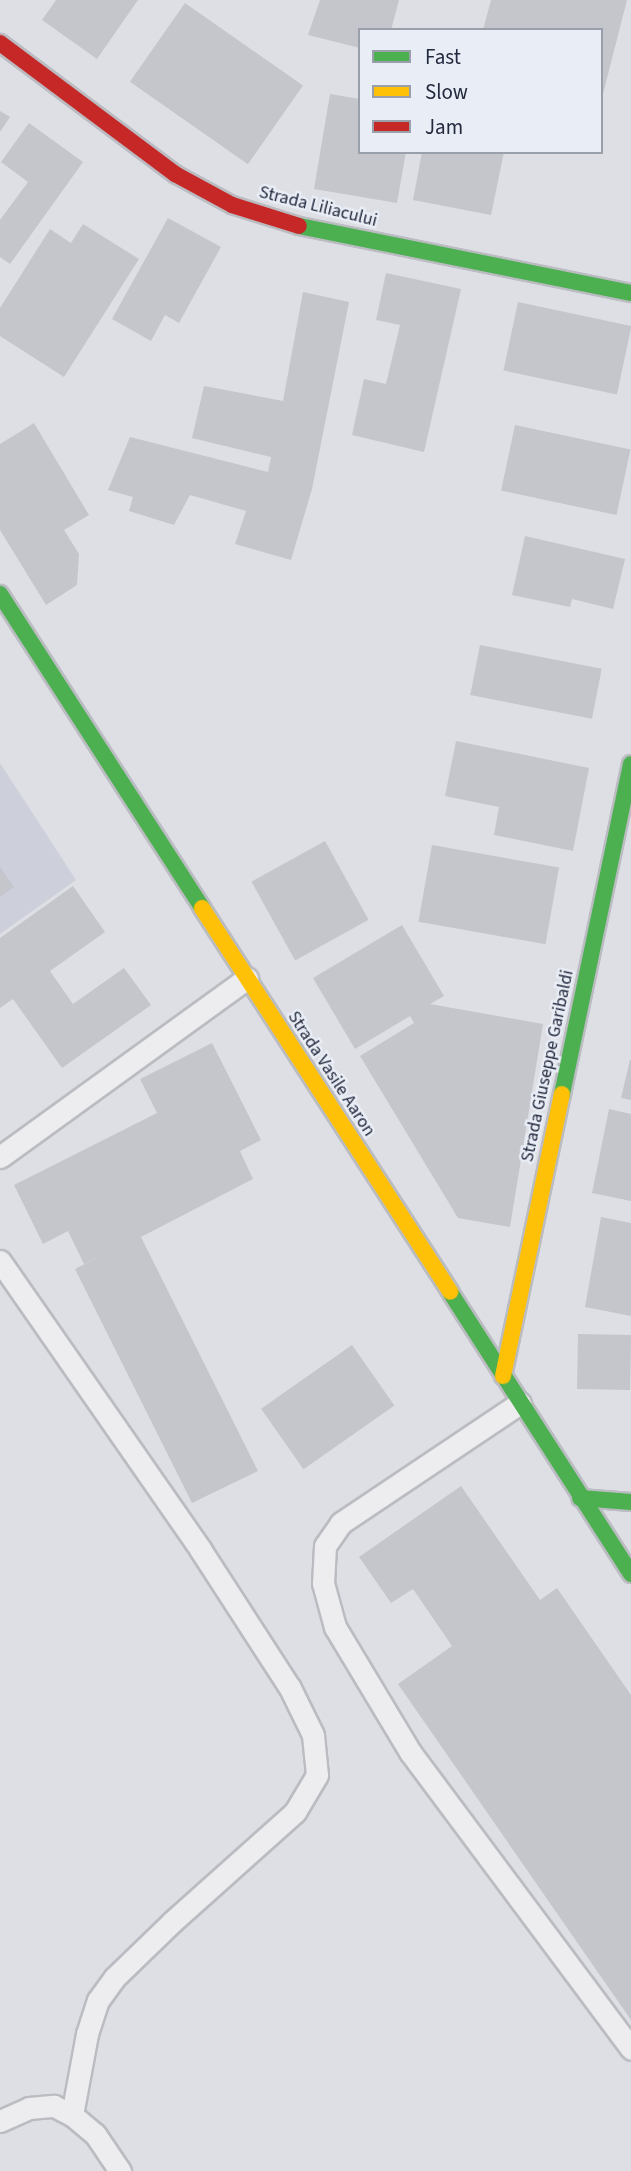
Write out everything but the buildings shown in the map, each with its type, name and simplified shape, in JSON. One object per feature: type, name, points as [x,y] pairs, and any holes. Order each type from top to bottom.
[{"type":"street","name":"Strada Liliacului","points":[[0,43],[175,174],[232,205],[291,223],[631,293]]},
{"type":"street","name":"Strada Vasile Aaron","points":[[0,594],[631,1574]]},
{"type":"street","name":"Strada Giuseppe Garibaldi","points":[[503,1376],[631,764]]},
{"type":"street","points":[[580,1498],[631,1502]]},
{"type":"lane","points":[[0,1157],[247,978]]},
{"type":"lane","points":[[0,1261],[200,1549],[290,1688],[313,1735],[315,1748],[317,1776],[295,1812],[171,1923],[115,1977],[98,2000],[87,2034],[72,2115]]},
{"type":"lane","points":[[520,1403],[341,1523],[325,1546],[323,1583],[335,1627],[410,1752],[631,2049]]},
{"type":"lane","points":[[0,2121],[29,2108],[54,2106],[72,2115],[95,2134],[120,2171]]},
{"type":"shaded area","points":[[0,763],[76,880],[0,934]]},
{"type":"traffic: fast","points":[[299,226],[631,293]]},
{"type":"traffic: fast","points":[[0,594],[202,908]]},
{"type":"traffic: fast","points":[[562,1094],[631,764]]},
{"type":"traffic: fast","points":[[450,1292],[631,1574]]},
{"type":"traffic: fast","points":[[580,1498],[631,1502]]},
{"type":"traffic: slow","points":[[202,908],[450,1292]]},
{"type":"traffic: slow","points":[[503,1376],[562,1094]]},
{"type":"traffic: jam","points":[[0,43],[175,174],[232,205],[299,226]]}]
